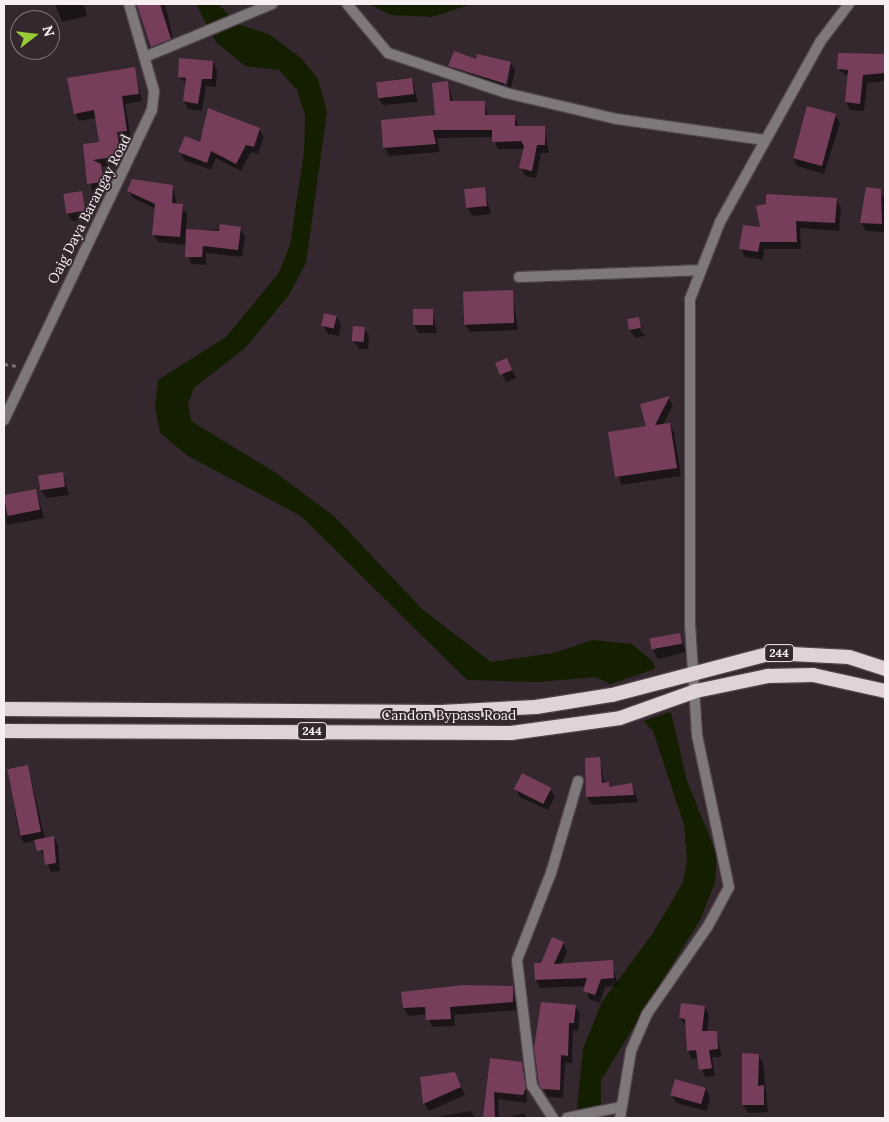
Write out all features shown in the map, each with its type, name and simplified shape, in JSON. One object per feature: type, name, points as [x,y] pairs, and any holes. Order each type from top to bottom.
[{"type":"highway","name":"Candon Bypass Road","points":[[4,709],[440,712],[536,706],[612,695],[693,671],[793,652],[849,657],[885,669]]},
{"type":"highway","name":"Candon Bypass Road","points":[[4,731],[511,733],[620,718],[696,691],[784,674],[813,675],[885,691]]},
{"type":"street","name":"Oaig Daya Barangay Road","points":[[4,420],[152,110],[154,91],[129,4]]},
{"type":"street","points":[[145,56],[272,4]]},
{"type":"street","points":[[347,4],[388,53],[506,93],[562,109],[765,140]]},
{"type":"street","points":[[620,1118],[620,1107],[631,1051],[647,1014],[708,926],[728,887],[697,735],[696,691],[693,671],[688,313],[699,270],[765,140],[820,42],[849,4]]},
{"type":"street","points":[[519,278],[699,270]]},
{"type":"street","points":[[553,1118],[532,1086],[517,960],[578,781]]},
{"type":"street","points":[[570,1117],[620,1107]]},
{"type":"shaded area","points":[[196,4],[218,4],[238,24],[269,34],[302,59],[318,79],[327,112],[306,263],[289,295],[246,347],[194,388],[188,404],[191,421],[276,473],[335,517],[422,609],[491,662],[554,653],[592,640],[632,644],[653,662],[672,716],[687,781],[717,855],[715,882],[701,918],[601,1080],[601,1118],[576,1118],[583,1049],[602,1002],[653,933],[683,882],[687,859],[684,825],[653,731],[607,682],[595,677],[539,682],[467,680],[301,516],[188,456],[160,433],[155,406],[158,380],[226,337],[278,274],[290,245],[304,152],[305,115],[297,90],[279,70],[245,66],[216,42]]},
{"type":"shaded area","points":[[369,4],[472,4],[432,17],[391,15]]},
{"type":"pier","points":[[657,668],[673,711],[641,722],[608,685]]},
{"type":"building","points":[[160,4],[171,39],[151,47],[137,5]]},
{"type":"building","points":[[454,51],[476,59],[477,54],[511,62],[506,84],[448,66]]},
{"type":"building","points":[[838,53],[885,54],[885,73],[863,75],[860,104],[845,102],[848,70],[837,69]]},
{"type":"building","points":[[179,58],[213,61],[212,79],[202,79],[198,104],[183,101],[186,78],[178,77]]},
{"type":"building","points":[[135,67],[139,94],[122,96],[127,131],[117,132],[121,156],[93,160],[101,164],[104,182],[87,184],[83,144],[99,142],[94,110],[74,114],[67,78]]},
{"type":"building","points":[[412,78],[414,94],[378,98],[376,82]]},
{"type":"building","points":[[448,81],[450,101],[485,101],[485,115],[515,115],[515,126],[545,126],[545,145],[537,145],[532,171],[519,168],[524,146],[521,141],[492,142],[492,130],[433,130],[436,144],[383,148],[381,120],[435,115],[432,83]]},
{"type":"building","points":[[807,106],[836,114],[822,166],[793,158]]},
{"type":"building","points":[[208,108],[260,128],[254,147],[246,145],[236,164],[211,151],[207,163],[178,152],[185,136],[200,142]]},
{"type":"building","points":[[132,179],[173,185],[172,203],[183,204],[180,237],[152,235],[155,204],[127,191]]},
{"type":"building","points":[[485,187],[487,206],[466,208],[464,189]]},
{"type":"building","points":[[866,187],[881,189],[882,224],[860,223]]},
{"type":"building","points":[[82,191],[85,211],[66,214],[63,194]]},
{"type":"building","points":[[766,194],[837,198],[835,223],[796,221],[797,242],[760,242],[758,252],[739,249],[743,225],[760,227],[756,206],[766,204]]},
{"type":"building","points":[[220,224],[241,227],[238,250],[203,246],[202,257],[185,257],[186,229],[219,231]]},
{"type":"building","points":[[513,290],[514,323],[464,325],[463,292]]},
{"type":"building","points":[[413,309],[433,309],[433,325],[413,325]]},
{"type":"building","points":[[324,313],[337,316],[334,329],[321,326]]},
{"type":"building","points":[[639,317],[641,328],[629,330],[627,319]]},
{"type":"building","points":[[353,326],[365,327],[364,342],[352,341]]},
{"type":"building","points":[[507,358],[512,370],[500,375],[495,363]]},
{"type":"building","points":[[670,396],[655,425],[670,423],[677,468],[615,477],[608,432],[646,426],[640,404]]},
{"type":"building","points":[[63,472],[65,487],[40,490],[38,475]]},
{"type":"building","points":[[36,489],[40,510],[8,516],[4,495]]},
{"type":"building","points":[[680,633],[682,644],[651,649],[649,638]]},
{"type":"building","points":[[600,757],[602,783],[609,782],[609,787],[632,783],[634,795],[586,797],[585,758]]},
{"type":"building","points":[[28,765],[41,832],[20,836],[7,769]]},
{"type":"building","points":[[522,773],[551,788],[543,804],[514,789]]},
{"type":"building","points":[[54,836],[56,863],[45,865],[43,850],[37,851],[34,840]]},
{"type":"building","points":[[552,937],[564,942],[554,964],[613,960],[614,978],[601,979],[595,995],[583,991],[587,978],[535,980],[534,963],[541,963]]},
{"type":"building","points":[[464,985],[513,986],[513,1002],[450,1007],[451,1019],[426,1020],[425,1007],[403,1008],[401,992]]},
{"type":"building","points":[[541,1002],[576,1005],[574,1023],[569,1023],[568,1056],[561,1055],[560,1090],[542,1089],[539,1084],[534,1048]]},
{"type":"building","points":[[681,1003],[705,1006],[702,1031],[717,1031],[718,1049],[709,1050],[712,1068],[699,1070],[696,1050],[687,1051],[685,1019],[679,1018]]},
{"type":"building","points":[[742,1053],[759,1054],[758,1086],[764,1085],[764,1105],[742,1105]]},
{"type":"building","points":[[490,1058],[522,1062],[526,1088],[523,1095],[494,1092],[495,1118],[483,1118]]},
{"type":"building","points":[[455,1072],[461,1087],[423,1104],[420,1077]]},
{"type":"building","points":[[675,1079],[706,1088],[701,1104],[670,1095]]}]
